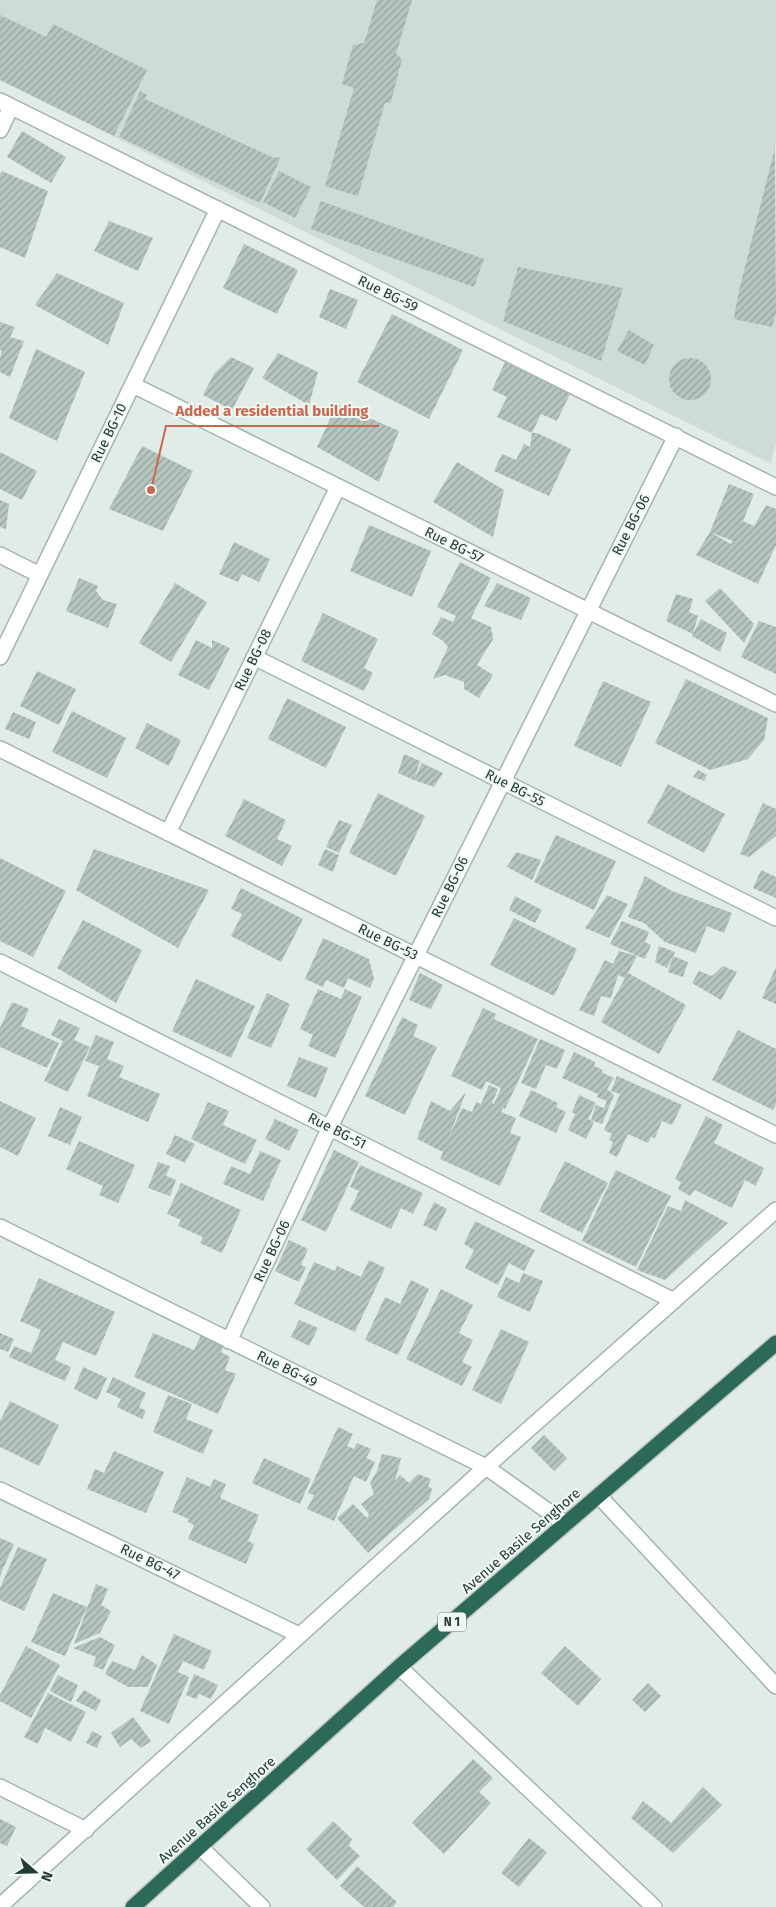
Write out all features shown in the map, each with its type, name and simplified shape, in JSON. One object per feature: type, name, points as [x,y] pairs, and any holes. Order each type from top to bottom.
[{"type":"highway","name":"Avenue Basile Senghore","points":[[133,1907],[399,1667],[776,1343]]},
{"type":"street","points":[[0,130],[6,104]]},
{"type":"street","name":"Rue BG-59","points":[[6,104],[776,487]]},
{"type":"street","name":"Rue BG-10","points":[[0,657],[218,209]]},
{"type":"street","name":"Rue BG-57","points":[[133,385],[776,704]]},
{"type":"street","name":"Rue BG-06","points":[[230,1341],[330,1128],[676,436]]},
{"type":"street","name":"Rue BG-08","points":[[168,832],[338,487]]},
{"type":"street","points":[[0,555],[40,575]]},
{"type":"street","name":"Rue BG-55","points":[[254,657],[776,918]]},
{"type":"street","name":"Rue BG-53","points":[[0,749],[776,1135]]},
{"type":"street","name":"Rue BG-51","points":[[0,962],[674,1301]]},
{"type":"street","points":[[0,1906],[486,1467],[776,1210]]},
{"type":"street","name":"Rue BG-49","points":[[0,1228],[486,1467],[566,1524]]},
{"type":"street","name":"Rue BG-47","points":[[0,1490],[299,1635]]},
{"type":"street","points":[[599,1496],[776,1686]]},
{"type":"street","points":[[399,1667],[654,1907]]},
{"type":"street","points":[[0,1787],[86,1830]]},
{"type":"street","points":[[200,1847],[262,1907]]},
{"type":"shaded area","points":[[0,0],[776,0],[776,144],[736,300],[776,311],[776,443],[771,464],[0,80]]},
{"type":"building","points":[[377,0],[412,0],[396,54],[402,59],[391,102],[385,103],[358,196],[325,186],[354,88],[342,84],[353,45],[364,43]]},
{"type":"building","points":[[0,15],[46,37],[53,24],[147,70],[114,136],[0,80]]},
{"type":"building","points":[[140,91],[147,95],[145,99],[274,158],[281,157],[260,203],[119,137]]},
{"type":"building","points":[[22,131],[66,157],[51,183],[7,157]]},
{"type":"building","points":[[775,147],[776,313],[772,327],[734,319],[738,294]]},
{"type":"building","points":[[2,171],[48,191],[25,258],[0,247],[0,174]]},
{"type":"building","points":[[279,171],[311,187],[295,218],[263,202]]},
{"type":"building","points":[[321,201],[484,259],[474,287],[311,229]]},
{"type":"building","points":[[109,221],[153,238],[138,271],[94,251]]},
{"type":"building","points":[[244,244],[298,270],[277,314],[223,288]]},
{"type":"building","points":[[518,267],[623,288],[601,361],[503,321]]},
{"type":"building","points":[[57,273],[124,303],[108,345],[35,305]]},
{"type":"building","points":[[330,289],[358,300],[346,329],[319,317]]},
{"type":"building","points":[[392,314],[463,350],[429,419],[357,382]]},
{"type":"building","points":[[0,322],[15,327],[10,337],[24,341],[10,377],[0,372],[2,351],[0,350]]},
{"type":"building","points":[[629,330],[654,345],[645,365],[617,351]]},
{"type":"building","points":[[36,349],[85,372],[57,441],[9,418]]},
{"type":"building","points":[[278,353],[318,372],[309,405],[262,378]]},
{"type":"building","points":[[231,357],[254,368],[232,410],[203,395],[214,374]]},
{"type":"building","points":[[690,358],[705,364],[711,379],[705,394],[690,400],[675,394],[669,379],[675,364]]},
{"type":"building","points":[[505,362],[570,394],[557,421],[541,414],[532,433],[497,417],[507,397],[492,390]]},
{"type":"building","points":[[337,404],[399,431],[379,482],[317,447]]},
{"type":"building","points":[[532,433],[537,433],[571,449],[549,496],[494,471],[502,454],[516,460],[524,444],[530,447]]},
{"type":"building","points":[[142,446],[193,471],[163,531],[109,509]]},
{"type":"building","points":[[0,452],[37,471],[22,500],[0,489]]},
{"type":"building","points":[[457,462],[504,490],[493,537],[433,502]]},
{"type":"building","points":[[729,484],[754,494],[743,521],[754,526],[766,505],[776,509],[776,545],[758,584],[696,555],[710,532]],"holes":[[[710,532],[733,541],[731,544]]]},
{"type":"building","points":[[0,500],[9,504],[6,529],[0,527]]},
{"type":"building","points":[[369,525],[431,551],[412,597],[350,571]]},
{"type":"building","points":[[234,542],[270,559],[259,582],[242,574],[238,582],[219,574]]},
{"type":"building","points":[[460,562],[491,578],[471,618],[491,627],[493,639],[477,665],[493,675],[479,698],[464,689],[464,682],[445,675],[433,679],[448,647],[443,641],[432,634],[441,617],[453,622],[456,616],[437,607]]},
{"type":"building","points":[[79,578],[98,586],[96,591],[103,600],[117,604],[108,628],[66,611]]},
{"type":"building","points":[[175,583],[207,602],[171,662],[139,643]]},
{"type":"building","points":[[497,583],[531,598],[521,620],[484,606]]},
{"type":"building","points":[[720,588],[754,624],[744,643],[705,601]]},
{"type":"building","points":[[676,594],[693,599],[689,612],[698,616],[693,634],[666,621]]},
{"type":"building","points":[[323,613],[378,639],[364,668],[373,673],[364,691],[301,661]]},
{"type":"building","points":[[701,619],[727,633],[720,652],[692,636]]},
{"type":"building","points":[[759,621],[776,627],[776,674],[741,657]]},
{"type":"building","points":[[196,640],[212,648],[212,640],[230,648],[209,690],[178,675]]},
{"type":"building","points":[[37,671],[76,689],[59,725],[20,706]]},
{"type":"building","points":[[686,679],[768,718],[764,740],[748,759],[710,770],[655,743]]},
{"type":"building","points":[[603,681],[651,702],[621,767],[574,746]]},
{"type":"building","points":[[287,698],[346,727],[326,768],[268,739]]},
{"type":"building","points":[[72,711],[126,738],[107,778],[52,752]]},
{"type":"building","points":[[13,712],[36,722],[29,739],[5,729]]},
{"type":"building","points":[[147,723],[181,740],[169,766],[135,748]]},
{"type":"building","points":[[404,754],[420,761],[414,780],[398,773]]},
{"type":"building","points":[[422,763],[443,773],[434,787],[414,780]]},
{"type":"building","points":[[698,770],[707,775],[704,781],[693,777]]},
{"type":"building","points":[[668,784],[725,814],[704,853],[647,823]]},
{"type":"building","points":[[378,793],[425,816],[396,876],[349,853]]},
{"type":"building","points":[[244,799],[286,820],[277,839],[292,846],[282,866],[225,836]]},
{"type":"building","points":[[763,803],[776,809],[776,836],[749,857],[740,854]]},
{"type":"building","points":[[339,820],[352,825],[339,853],[326,847]]},
{"type":"building","points":[[556,835],[616,861],[594,910],[534,882]]},
{"type":"building","points":[[94,849],[209,890],[178,948],[76,890]]},
{"type":"building","points":[[325,849],[339,855],[333,872],[318,865]]},
{"type":"building","points":[[516,852],[541,860],[532,880],[507,867]]},
{"type":"building","points":[[0,858],[66,891],[33,957],[0,941]]},
{"type":"building","points":[[761,870],[776,877],[776,898],[753,888]]},
{"type":"building","points":[[645,876],[672,891],[732,913],[724,933],[707,926],[696,953],[665,942],[644,923],[628,917]]},
{"type":"building","points":[[241,888],[303,919],[281,962],[231,936],[242,914],[231,909]]},
{"type":"building","points":[[607,895],[628,904],[609,938],[585,928]]},
{"type":"building","points":[[515,896],[542,910],[535,923],[509,910]]},
{"type":"building","points":[[514,918],[577,949],[554,996],[490,965]]},
{"type":"building","points":[[83,920],[142,950],[116,1003],[57,968]]},
{"type":"building","points":[[622,921],[649,932],[645,942],[651,945],[645,959],[610,944]]},
{"type":"building","points":[[323,938],[369,959],[374,979],[370,988],[348,978],[344,988],[326,980],[323,987],[305,979]]},
{"type":"building","points":[[659,946],[675,952],[667,968],[655,962]]},
{"type":"building","points":[[619,951],[637,956],[628,973],[686,1005],[659,1054],[601,1022],[625,978],[618,975],[611,998],[601,996],[594,1016],[579,1010],[605,960],[613,964]]},
{"type":"building","points":[[673,956],[688,962],[683,977],[668,972]]},
{"type":"building","points":[[723,966],[737,972],[721,1000],[692,983],[699,971],[712,976]]},
{"type":"building","points":[[776,967],[776,1004],[762,998]]},
{"type":"building","points":[[420,973],[443,985],[431,1009],[409,1000]]},
{"type":"building","points":[[196,979],[255,1006],[231,1058],[172,1031]]},
{"type":"building","points":[[318,989],[341,999],[345,989],[362,997],[335,1058],[308,1046],[313,1035],[300,1029]]},
{"type":"building","points":[[267,993],[290,1004],[271,1048],[247,1038]]},
{"type":"building","points":[[12,1002],[29,1009],[21,1026],[59,1043],[47,1068],[0,1047],[0,1028]]},
{"type":"building","points":[[483,1008],[496,1014],[494,1019],[538,1039],[505,1109],[503,1108],[501,1112],[516,1118],[510,1133],[521,1137],[500,1186],[440,1159],[443,1152],[417,1139],[431,1101],[450,1111],[466,1092],[448,1139],[462,1108],[472,1112],[476,1102],[481,1104],[489,1085],[498,1089],[492,1103],[494,1104],[501,1088],[486,1081],[482,1090],[451,1076]]},
{"type":"building","points":[[402,1017],[418,1025],[413,1036],[437,1047],[405,1115],[365,1096]]},
{"type":"building","points":[[59,1019],[80,1028],[74,1040],[90,1047],[68,1092],[44,1081],[63,1041],[51,1035]]},
{"type":"building","points":[[738,1030],[776,1049],[776,1104],[773,1110],[712,1080]]},
{"type":"building","points":[[96,1035],[114,1042],[107,1059],[124,1066],[119,1077],[160,1094],[148,1122],[87,1096],[99,1066],[85,1061]]},
{"type":"building","points":[[540,1039],[565,1050],[557,1069],[546,1065],[536,1089],[521,1083]]},
{"type":"building","points":[[574,1052],[595,1062],[594,1066],[603,1070],[601,1072],[614,1078],[607,1089],[614,1095],[602,1124],[591,1120],[596,1105],[604,1108],[607,1101],[597,1097],[598,1094],[562,1078]]},
{"type":"building","points":[[299,1057],[328,1068],[316,1098],[287,1086]]},
{"type":"building","points":[[617,1076],[682,1105],[672,1125],[662,1121],[655,1138],[651,1137],[648,1143],[628,1134],[617,1157],[609,1153],[613,1142],[609,1140],[612,1134],[604,1130],[620,1094],[611,1091]]},
{"type":"building","points":[[531,1090],[558,1103],[556,1107],[566,1112],[556,1133],[519,1116]]},
{"type":"building","points":[[579,1095],[596,1103],[588,1119],[594,1122],[586,1139],[568,1130],[575,1114],[572,1112]]},
{"type":"building","points":[[0,1101],[36,1118],[18,1156],[0,1147]]},
{"type":"building","points":[[208,1102],[229,1111],[223,1125],[257,1140],[245,1164],[191,1139]]},
{"type":"building","points":[[60,1107],[82,1117],[70,1145],[48,1136]]},
{"type":"building","points":[[706,1116],[723,1125],[714,1143],[764,1168],[756,1186],[745,1180],[732,1208],[695,1190],[690,1196],[678,1189],[681,1182],[675,1179]]},
{"type":"building","points":[[275,1119],[299,1130],[289,1151],[265,1139]]},
{"type":"building","points":[[175,1135],[195,1144],[185,1163],[166,1154]]},
{"type":"building","points":[[79,1141],[135,1165],[118,1203],[99,1195],[103,1186],[66,1169]]},
{"type":"building","points":[[334,1150],[359,1162],[326,1232],[301,1220]]},
{"type":"building","points":[[260,1151],[281,1160],[263,1201],[223,1184],[231,1166],[250,1174]]},
{"type":"building","points":[[565,1161],[608,1183],[582,1233],[539,1211]]},
{"type":"building","points":[[158,1162],[170,1166],[166,1176],[176,1180],[170,1196],[148,1188]]},
{"type":"building","points":[[360,1165],[423,1193],[413,1214],[401,1208],[391,1229],[350,1210],[359,1191],[350,1187]]},
{"type":"building","points":[[616,1170],[671,1196],[636,1267],[582,1241]]},
{"type":"building","points":[[181,1183],[241,1210],[222,1253],[200,1243],[203,1237],[178,1226],[181,1220],[167,1214]]},
{"type":"building","points":[[685,1200],[728,1223],[665,1280],[637,1270],[668,1206],[681,1211]]},
{"type":"building","points":[[434,1202],[447,1209],[436,1231],[423,1225]]},
{"type":"building","points":[[475,1221],[535,1250],[524,1271],[509,1263],[498,1285],[465,1268],[474,1250],[464,1244]]},
{"type":"building","points":[[289,1240],[308,1249],[301,1265],[306,1267],[299,1282],[275,1271]]},
{"type":"building","points":[[369,1260],[385,1268],[355,1332],[294,1304],[314,1262],[335,1271],[337,1266],[361,1277]]},
{"type":"building","points":[[523,1273],[543,1281],[530,1312],[497,1297],[506,1277],[519,1283]]},
{"type":"building","points":[[39,1278],[115,1312],[96,1356],[63,1342],[55,1360],[71,1367],[65,1381],[9,1357],[14,1346],[31,1353],[41,1330],[20,1321]]},
{"type":"building","points":[[411,1280],[429,1289],[398,1355],[365,1340],[385,1297],[400,1304]]},
{"type":"building","points":[[441,1289],[473,1305],[459,1333],[473,1340],[462,1362],[472,1367],[462,1386],[406,1359]]},
{"type":"building","points":[[299,1320],[318,1328],[309,1346],[291,1337]]},
{"type":"building","points":[[501,1329],[529,1342],[501,1404],[472,1390]]},
{"type":"building","points":[[0,1333],[14,1339],[8,1352],[0,1349]]},
{"type":"building","points":[[153,1333],[194,1350],[201,1335],[224,1345],[221,1352],[230,1357],[225,1370],[236,1374],[218,1414],[134,1377]]},
{"type":"building","points":[[83,1367],[107,1378],[97,1400],[74,1389]]},
{"type":"building","points":[[113,1377],[146,1393],[139,1407],[146,1411],[142,1419],[117,1407],[121,1399],[106,1392]]},
{"type":"building","points":[[168,1395],[192,1404],[186,1419],[213,1430],[203,1454],[153,1432]]},
{"type":"building","points":[[10,1401],[59,1425],[39,1466],[0,1447],[0,1421]]},
{"type":"building","points":[[338,1427],[353,1434],[347,1446],[354,1449],[357,1443],[371,1449],[366,1458],[375,1462],[366,1482],[354,1476],[334,1521],[307,1509],[314,1495],[308,1493]]},
{"type":"building","points":[[544,1435],[567,1458],[554,1471],[531,1448]]},
{"type":"building","points":[[114,1451],[164,1472],[146,1513],[87,1489],[95,1469],[104,1473]]},
{"type":"building","points":[[382,1454],[401,1458],[395,1481],[400,1475],[409,1483],[418,1474],[431,1479],[428,1486],[432,1489],[429,1499],[368,1553],[337,1518],[353,1504],[367,1518],[369,1514],[361,1504],[374,1494],[370,1483],[377,1471]]},
{"type":"building","points":[[264,1458],[311,1479],[300,1504],[252,1483]]},
{"type":"building","points":[[187,1477],[210,1487],[214,1479],[226,1484],[220,1498],[259,1515],[248,1541],[254,1544],[246,1564],[188,1539],[194,1525],[188,1522],[189,1519],[172,1512]]},
{"type":"building","points":[[0,1538],[14,1544],[0,1576]]},
{"type":"building","points":[[18,1547],[47,1559],[24,1611],[0,1600],[0,1588]]},
{"type":"building","points":[[96,1584],[108,1589],[101,1605],[111,1611],[100,1633],[74,1644]]},
{"type":"building","points":[[53,1593],[87,1607],[65,1656],[31,1642]]},
{"type":"building","points":[[174,1634],[212,1651],[204,1670],[183,1661],[178,1672],[189,1677],[169,1724],[140,1711]]},
{"type":"building","points":[[100,1637],[115,1645],[103,1670],[93,1666],[96,1657],[73,1648]]},
{"type":"building","points":[[26,1646],[60,1665],[31,1718],[0,1701],[0,1695]]},
{"type":"building","points":[[565,1646],[601,1679],[578,1706],[541,1673]]},
{"type":"building","points":[[142,1655],[157,1665],[148,1687],[128,1687],[105,1674],[112,1661],[135,1670]]},
{"type":"building","points":[[194,1674],[218,1685],[211,1699],[199,1694],[196,1699],[186,1695]]},
{"type":"building","points":[[58,1675],[78,1685],[71,1702],[50,1691]]},
{"type":"building","points":[[648,1683],[661,1696],[645,1712],[632,1700]]},
{"type":"building","points":[[84,1690],[101,1700],[96,1711],[76,1701]]},
{"type":"building","points":[[48,1693],[86,1712],[71,1742],[45,1728],[38,1744],[24,1737]]},
{"type":"building","points":[[133,1717],[151,1741],[141,1748],[131,1739],[120,1747],[111,1733]]},
{"type":"building","points":[[92,1731],[102,1736],[97,1748],[86,1743]]},
{"type":"building","points":[[473,1759],[493,1778],[479,1792],[491,1803],[444,1854],[412,1823]]},
{"type":"building","points":[[703,1787],[722,1805],[673,1853],[631,1818],[643,1801],[671,1823]]},
{"type":"building","points":[[0,1819],[16,1827],[7,1846],[0,1843]]},
{"type":"building","points":[[333,1821],[352,1839],[349,1846],[360,1856],[337,1880],[306,1849]]},
{"type":"building","points":[[529,1838],[547,1852],[519,1887],[501,1873]]},
{"type":"building","points":[[357,1866],[397,1902],[393,1907],[364,1907],[340,1886]]},
{"type":"place","name":"Added a residential building","points":[[151,490]]}]
